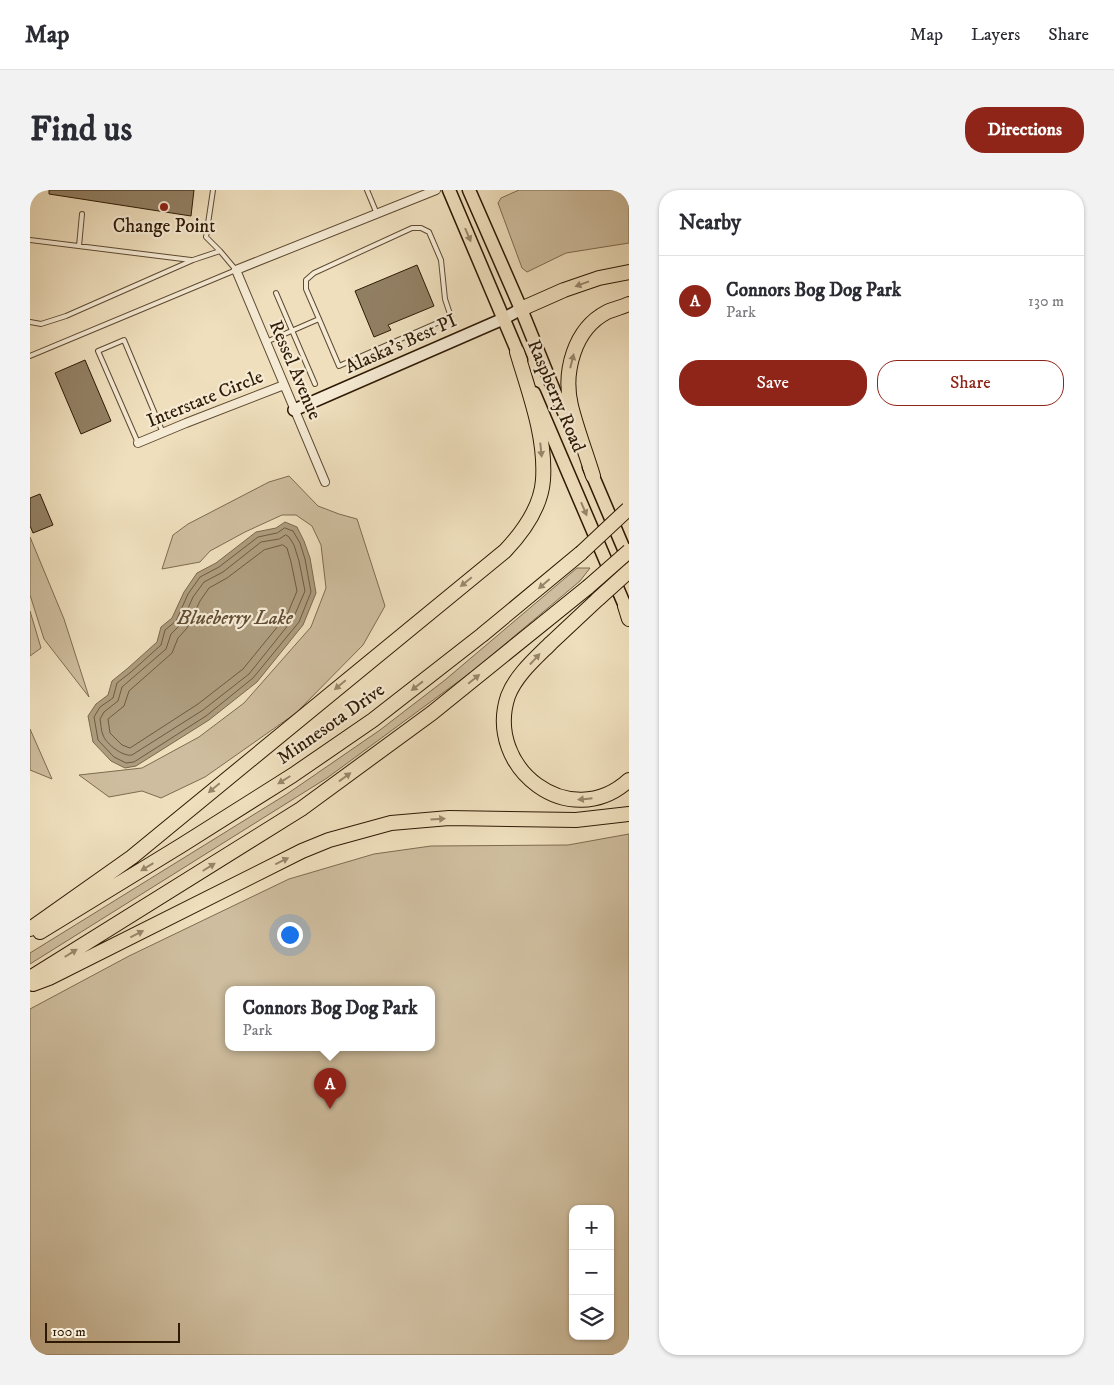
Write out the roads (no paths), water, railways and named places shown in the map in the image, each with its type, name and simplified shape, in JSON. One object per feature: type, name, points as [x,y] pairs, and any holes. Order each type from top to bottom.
[{"type":"highway","points":[[521,309],[564,290],[599,278],[629,272]]},
{"type":"highway","points":[[593,476],[571,405],[569,391],[570,367],[576,347],[587,329],[607,312],[629,304]]},
{"type":"highway","points":[[30,929],[132,856],[505,550],[517,538],[532,513],[543,482],[540,437],[517,352]]},
{"type":"highway","name":"Minnesota Drive","points":[[30,938],[182,845],[373,720],[474,642],[581,553],[629,509]]},
{"type":"highway","points":[[30,978],[301,809],[432,714],[588,587],[629,551]]},
{"type":"highway","points":[[629,571],[535,659],[514,683],[508,696],[505,712],[506,740],[510,752],[522,772],[542,789],[552,794],[575,800],[588,799],[607,794],[629,780]]},
{"type":"highway","points":[[30,986],[302,851],[329,840],[391,823],[449,818],[576,820],[628,814]]},
{"type":"main road","name":"Raspberry Road","points":[[449,190],[628,614]]},
{"type":"main road","name":"Raspberry Road","points":[[469,190],[629,561]]},
{"type":"main road","points":[[517,352],[513,325],[521,309]]},
{"type":"street","points":[[236,270],[436,190]]},
{"type":"street","name":"Ressel Avenue","points":[[236,270],[325,482]]},
{"type":"street","name":"Alaska's Best PI","points":[[294,410],[503,319],[521,309]]},
{"type":"street","name":"Interstate Circle","points":[[138,443],[284,385]]},
{"type":"lane","points":[[30,356],[236,270],[206,237],[213,190]]},
{"type":"lane","points":[[367,190],[377,214]]},
{"type":"lane","points":[[79,246],[82,214]]},
{"type":"lane","points":[[412,228],[421,228],[429,232],[441,260],[445,299],[451,317],[339,366],[319,319],[306,289],[306,280],[314,273],[412,228]]},
{"type":"lane","points":[[30,240],[193,260]]},
{"type":"lane","points":[[30,322],[41,324],[66,316],[193,260],[220,251]]},
{"type":"lane","points":[[276,293],[315,384]]},
{"type":"lane","points":[[266,342],[319,319]]},
{"type":"lane","points":[[138,443],[98,351],[124,340],[163,433]]},
{"type":"water","name":"Blueberry Lake","points":[[285,522],[297,527],[310,558],[316,593],[303,625],[257,682],[209,720],[136,766],[125,768],[111,761],[93,742],[88,716],[96,704],[108,695],[112,681],[157,642],[161,627],[172,618],[184,592],[197,573],[216,563],[256,532],[276,528]]},
{"type":"place","name":"Change Point","points":[[164,207]]},
{"type":"place","name":"Connors Bog Dog Park","points":[[330,1109]]}]
